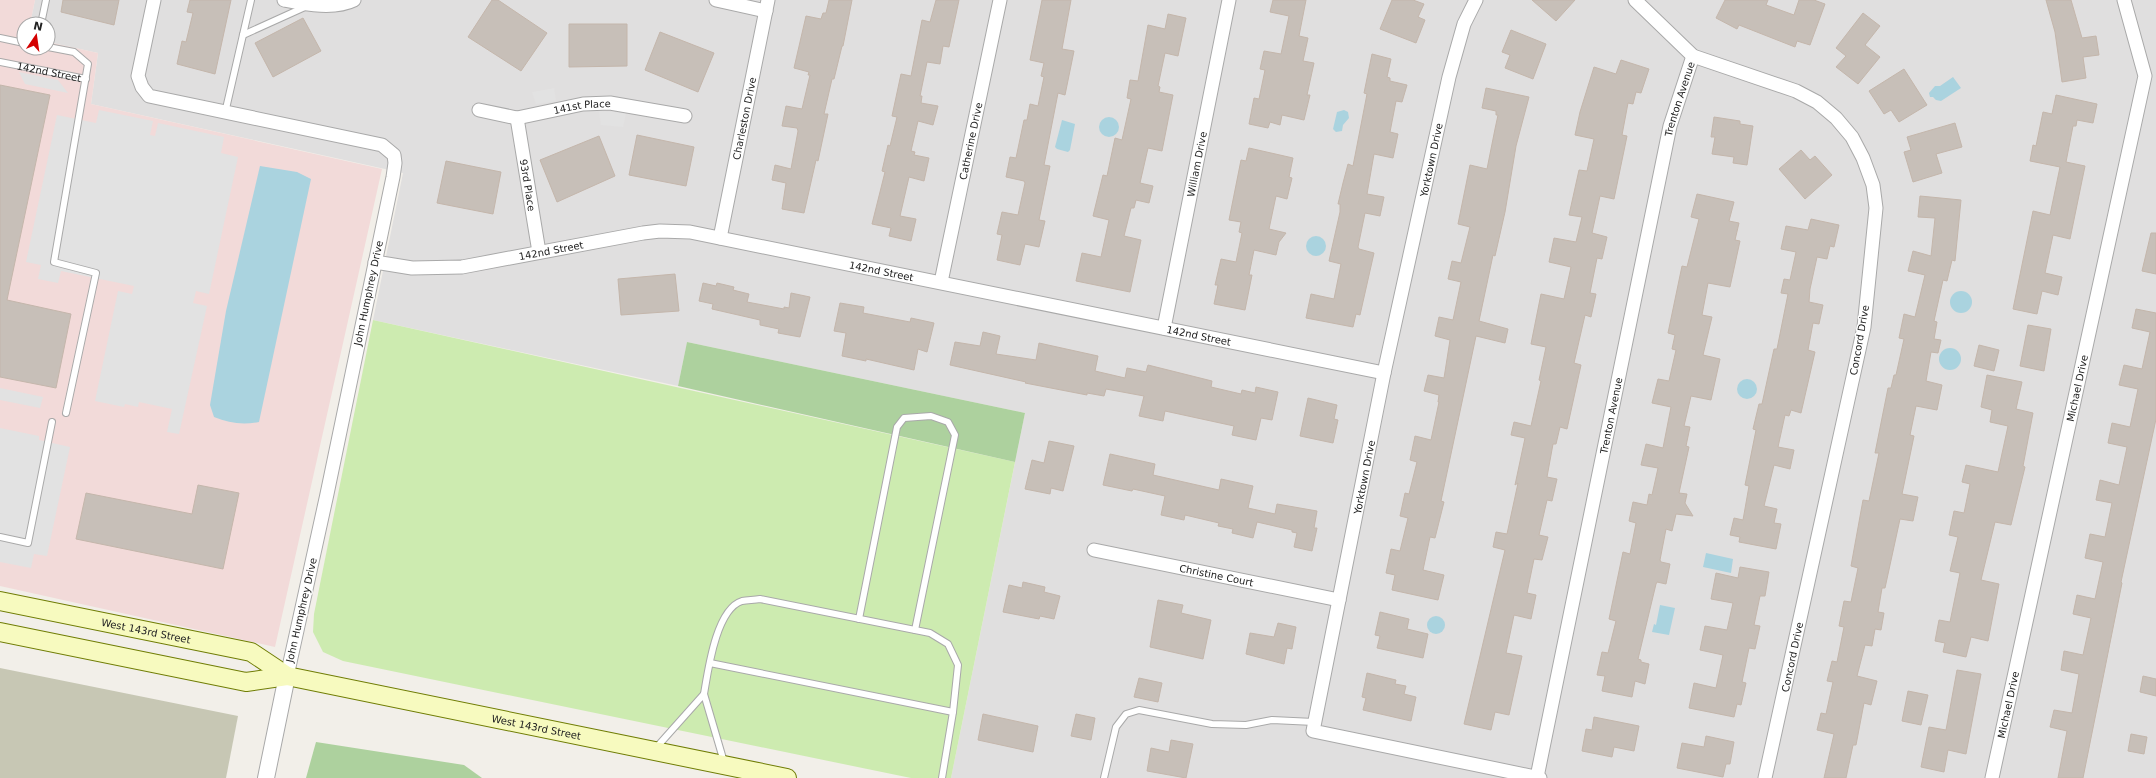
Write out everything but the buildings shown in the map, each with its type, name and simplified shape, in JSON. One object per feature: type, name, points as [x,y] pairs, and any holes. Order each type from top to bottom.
[{"type":"main road","name":"West 143rd Street","points":[[0,601],[251,652],[287,676]]},
{"type":"main road","name":"West 143rd Street","points":[[0,632],[246,682],[287,676],[787,778]]},
{"type":"street","name":"John Humphrey Drive","points":[[154,0],[138,76],[142,87],[148,96],[382,145],[394,155],[395,163],[393,177],[266,778]]},
{"type":"street","points":[[284,0],[309,5],[347,4],[354,0]]},
{"type":"street","points":[[716,0],[767,5]]},
{"type":"street","name":"Catherine Drive","points":[[941,282],[1000,0]]},
{"type":"street","name":"William Drive","points":[[1164,328],[1229,0]]},
{"type":"street","name":"Yorktown Drive","points":[[1314,722],[1384,374],[1449,77],[1464,24],[1476,0]]},
{"type":"street","name":"Concord Drive","points":[[1635,0],[1693,56],[1796,91],[1817,102],[1836,118],[1852,137],[1863,158],[1873,185],[1876,208],[1864,327],[1765,778]]},
{"type":"street","name":"Michael Drive","points":[[1992,778],[2151,77],[2124,0]]},
{"type":"street","name":"Charleston Drive","points":[[720,238],[767,5]]},
{"type":"street","name":"Trenton Avenue","points":[[1538,778],[1670,126],[1693,56]]},
{"type":"street","name":"141st Place","points":[[479,110],[517,118],[583,104],[610,103],[685,116]]},
{"type":"street","name":"93rd Place","points":[[517,118],[539,252]]},
{"type":"street","name":"142nd Street","points":[[375,262],[412,268],[462,267],[660,231],[690,232],[941,282],[1384,374]]},
{"type":"street","name":"Christine Court","points":[[1094,550],[1339,600]]},
{"type":"street","points":[[1314,722],[1313,731],[1538,778]]},
{"type":"lane","points":[[43,16],[46,0]]},
{"type":"lane","points":[[225,113],[251,0]]},
{"type":"lane","points":[[243,35],[309,5]]},
{"type":"lane","points":[[0,38],[16,41]]},
{"type":"lane","name":"142nd Street","points":[[0,62],[86,79],[88,64],[82,57],[74,52],[56,49]]},
{"type":"lane","points":[[66,413],[96,272],[54,262],[86,79]]},
{"type":"lane","points":[[859,619],[896,427],[904,418],[931,416],[948,422],[955,435],[914,630]]},
{"type":"lane","points":[[0,537],[28,543],[52,422]]},
{"type":"lane","points":[[725,765],[704,694],[710,663],[717,633],[729,611],[741,602],[760,599],[930,632],[948,644],[958,665],[953,712],[942,778]]},
{"type":"lane","points":[[710,663],[953,712]]},
{"type":"lane","points":[[653,751],[704,694]]},
{"type":"lane","points":[[1104,778],[1116,727],[1126,714],[1139,710],[1212,724],[1246,725],[1272,720],[1314,722]]},
{"type":"shaded area","points":[[0,0],[35,0],[32,16],[16,16],[16,56],[56,56],[56,44],[98,53],[91,104],[382,169],[275,647],[0,586]]},
{"type":"shaded area","points":[[35,0],[2156,0],[2156,778],[951,778],[1025,413],[687,342],[678,386],[373,320],[403,173],[91,104],[98,53],[56,44],[56,16],[32,16]]},
{"type":"shaded area","points":[[19,72],[58,80],[68,93],[25,84]]},
{"type":"shaded area","points":[[554,88],[556,101],[536,104],[532,92]]},
{"type":"shaded area","points":[[99,110],[153,121],[150,135],[155,136],[158,123],[224,137],[221,153],[238,157],[209,294],[196,291],[193,303],[207,306],[179,434],[167,432],[172,409],[139,402],[138,407],[125,404],[124,407],[95,401],[118,291],[132,294],[134,286],[61,271],[58,283],[38,279],[41,265],[26,262],[57,115],[96,123]]},
{"type":"shaded area","points":[[599,111],[626,113],[623,127],[601,125]]},
{"type":"shaded area","points":[[0,388],[43,397],[40,408],[0,400]]},
{"type":"shaded area","points":[[0,428],[39,436],[39,440],[70,447],[47,556],[34,554],[31,568],[0,562]]},
{"type":"shaded area","points":[[0,668],[238,716],[226,778],[0,778]]},
{"type":"green space","points":[[373,320],[1015,462],[951,778],[911,778],[343,661],[323,652],[313,632],[314,614]]},
{"type":"green space","points":[[687,342],[1025,413],[1015,462],[678,386]]},
{"type":"green space","points":[[316,742],[464,765],[482,778],[306,778]]},
{"type":"water","points":[[1953,77],[1961,88],[1941,101],[1930,97],[1929,93],[1935,86],[1940,86]]},
{"type":"water","points":[[1344,110],[1348,112],[1349,118],[1343,125],[1342,131],[1336,132],[1333,129],[1337,112]]},
{"type":"water","points":[[1109,117],[1116,120],[1119,127],[1116,134],[1109,137],[1102,134],[1099,127],[1102,120]]},
{"type":"water","points":[[1062,120],[1075,124],[1070,150],[1068,152],[1055,147]]},
{"type":"water","points":[[260,166],[297,172],[311,179],[259,422],[236,423],[214,417],[210,405],[226,311]]},
{"type":"water","points":[[1316,236],[1323,239],[1326,246],[1323,253],[1316,256],[1309,253],[1306,246],[1309,239]]},
{"type":"water","points":[[1961,291],[1969,294],[1972,302],[1969,310],[1961,313],[1953,310],[1950,302],[1953,294]]},
{"type":"water","points":[[1950,348],[1958,351],[1961,359],[1958,367],[1950,370],[1942,367],[1939,359],[1942,351]]},
{"type":"water","points":[[1747,379],[1754,382],[1757,389],[1754,396],[1747,399],[1740,396],[1737,389],[1740,382]]},
{"type":"water","points":[[1706,553],[1733,559],[1731,573],[1703,567]]},
{"type":"water","points":[[1660,605],[1675,608],[1669,635],[1652,632],[1654,624],[1656,625]]},
{"type":"water","points":[[1432,616],[1440,616],[1445,621],[1443,632],[1440,634],[1432,634],[1427,629],[1427,621]]}]
